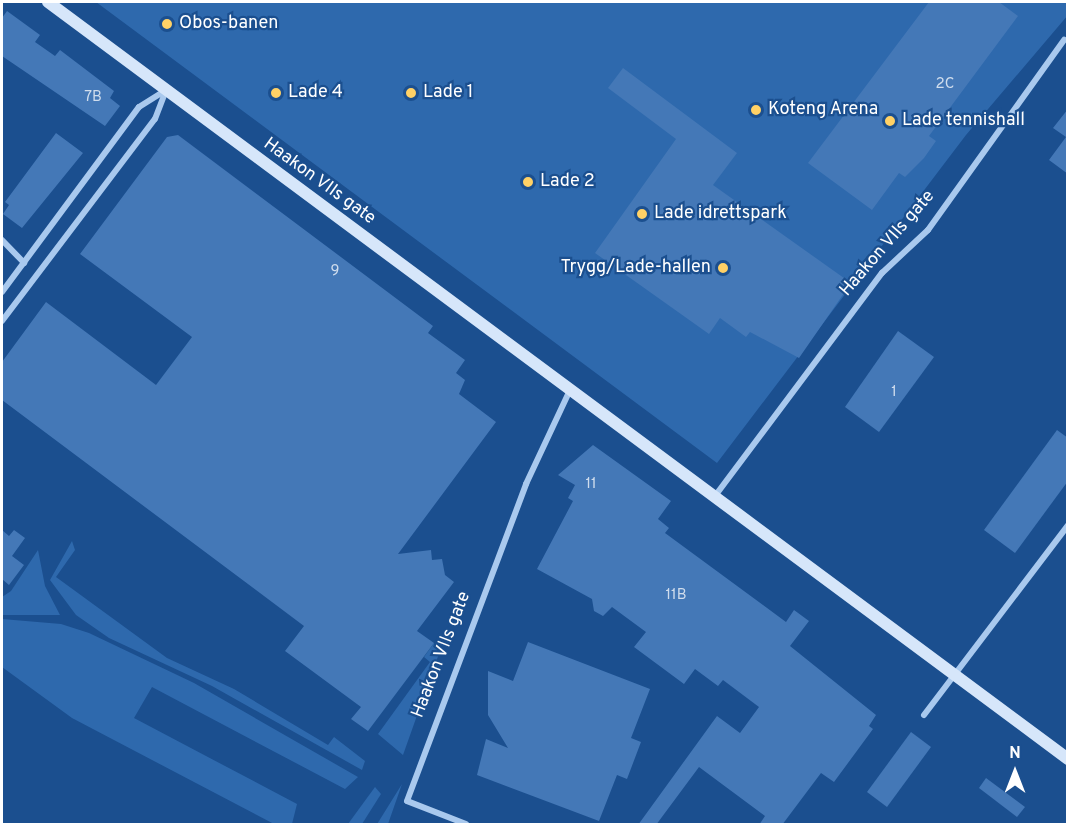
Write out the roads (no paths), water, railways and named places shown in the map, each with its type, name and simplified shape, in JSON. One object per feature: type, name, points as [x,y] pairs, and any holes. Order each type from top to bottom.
[{"type":"main road","name":"Haakon VIIs gate","points":[[48,2],[1068,759]]},
{"type":"street","name":"Haakon VIIs gate","points":[[714,497],[882,273],[928,230],[1064,40]]},
{"type":"street","points":[[2,292],[139,107],[166,91]]},
{"type":"street","points":[[2,321],[156,119],[166,91]]},
{"type":"street","points":[[2,240],[24,263]]},
{"type":"street","name":"Haakon VIIs gate","points":[[466,825],[407,801],[530,475],[570,390]]},
{"type":"street","points":[[924,715],[970,659],[1068,525]]},
{"type":"place","name":"Obos-banen","points":[[167,24]]},
{"type":"place","name":"Lade 4","points":[[276,93]]},
{"type":"place","name":"Lade 1","points":[[411,93]]},
{"type":"place","name":"Koteng Arena","points":[[756,110]]},
{"type":"place","name":"Lade tennishall","points":[[890,121]]},
{"type":"place","name":"Lade 2","points":[[528,182]]},
{"type":"place","name":"Lade idrettspark","points":[[642,214]]},
{"type":"place","name":"Trygg/Lade-hallen","points":[[723,268]]}]
